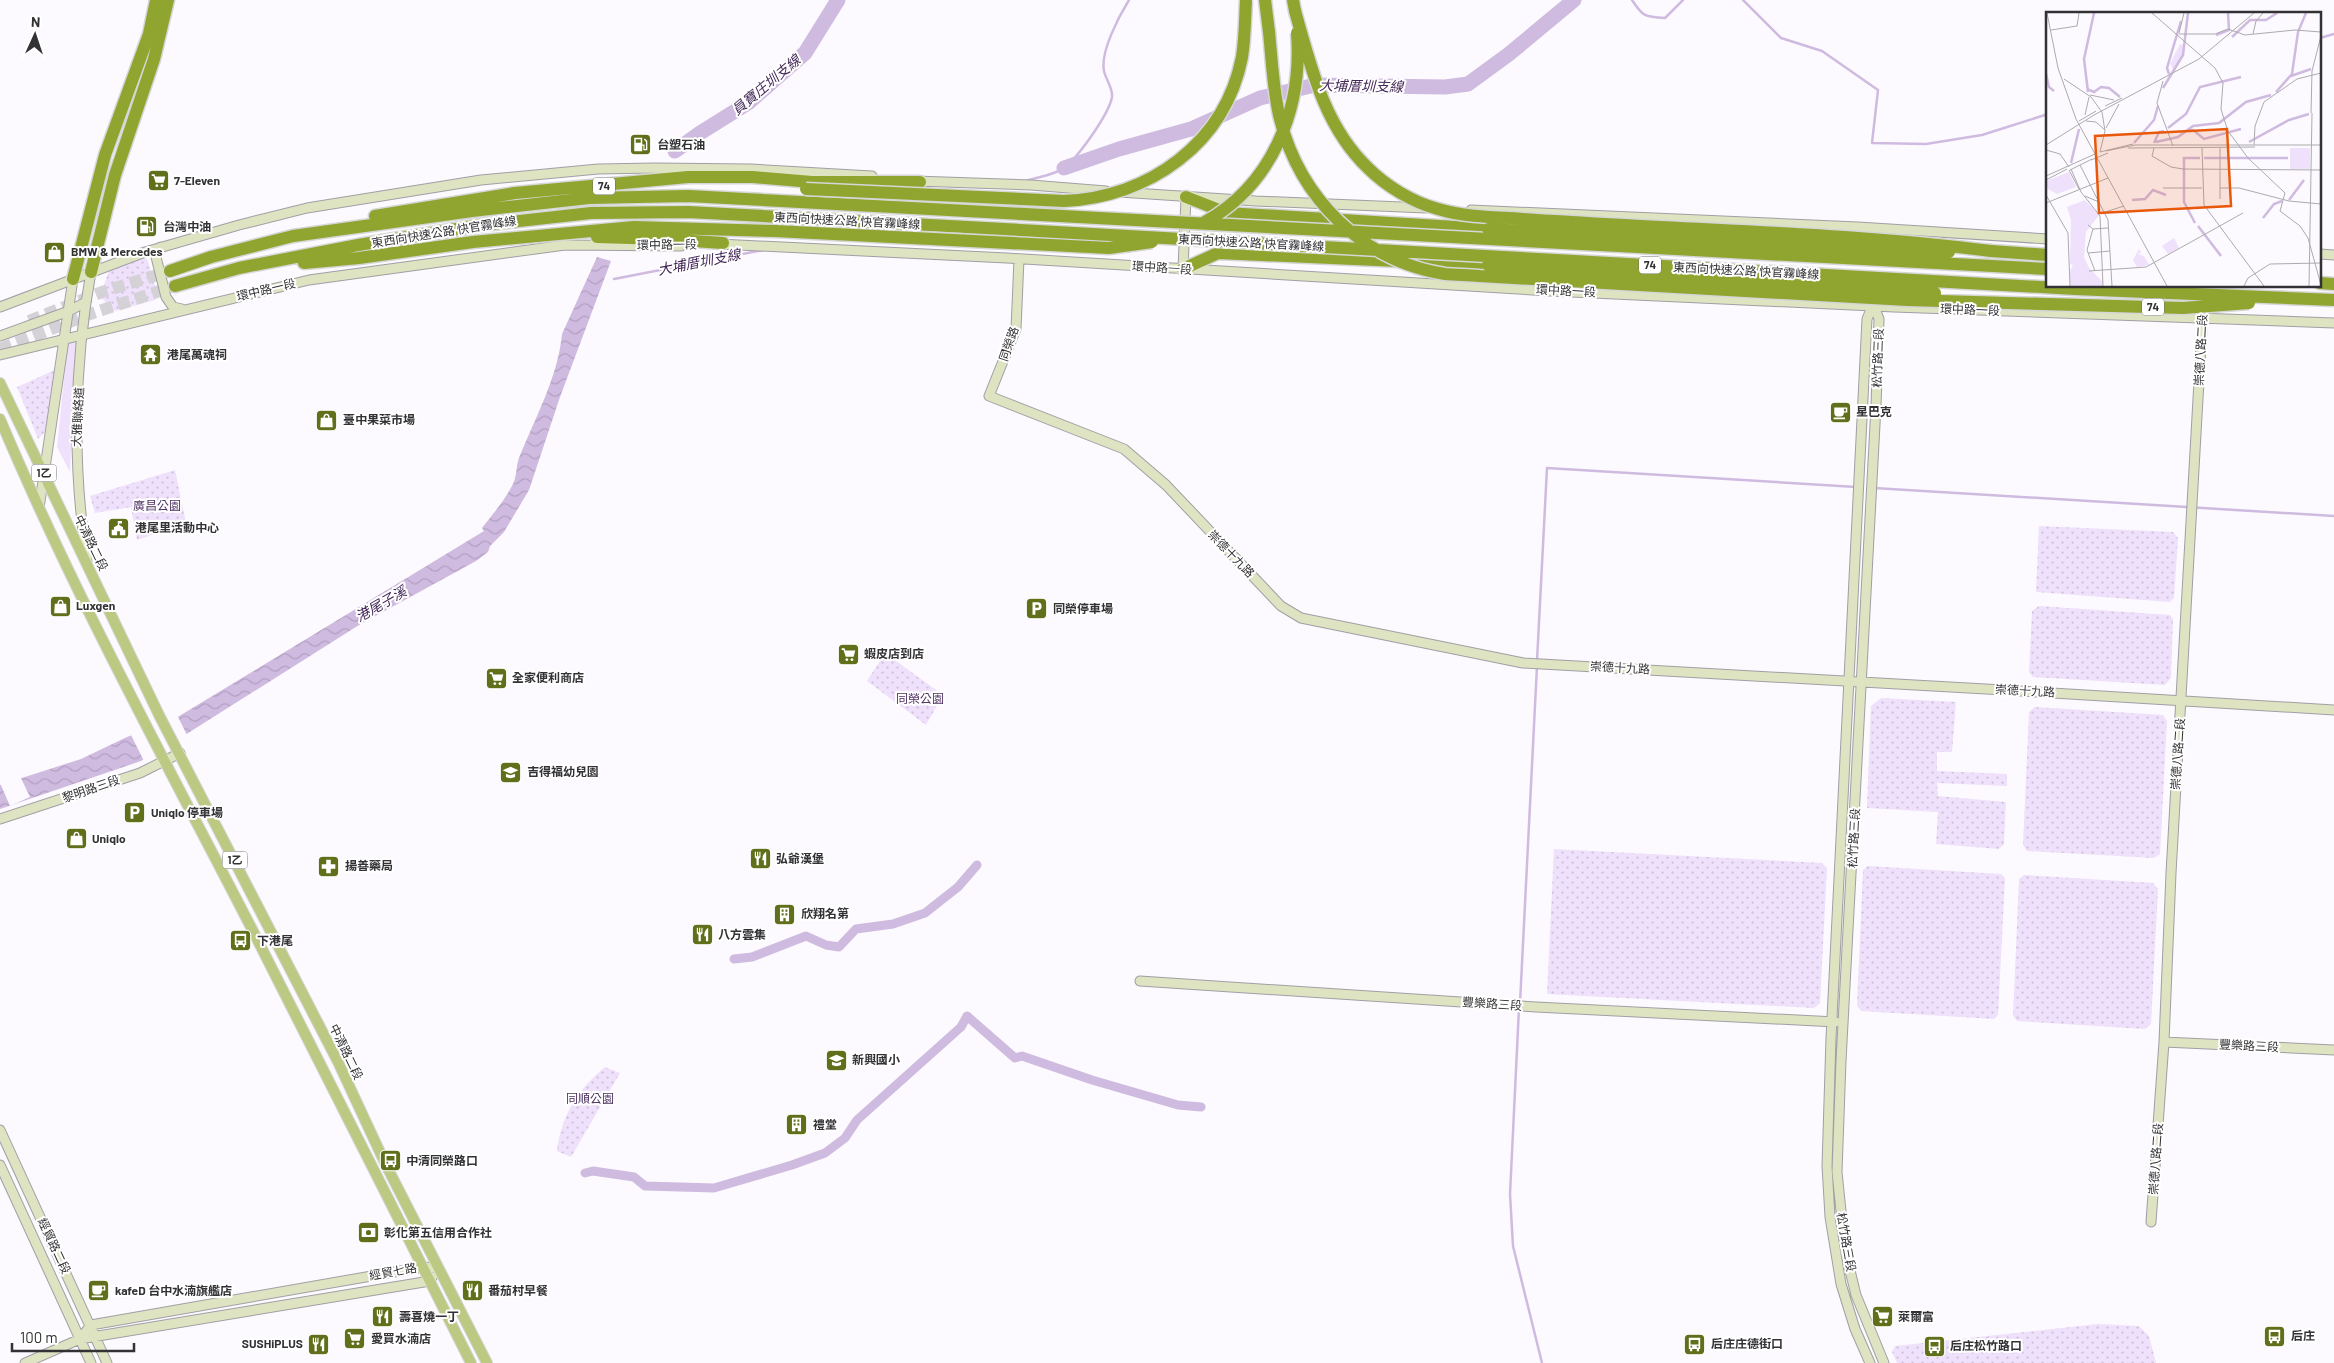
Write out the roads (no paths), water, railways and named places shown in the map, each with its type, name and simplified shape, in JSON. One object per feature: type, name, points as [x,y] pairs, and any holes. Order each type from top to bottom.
[{"type":"highway","points":[[73,279],[105,155],[149,34],[156,0]]},
{"type":"highway","points":[[91,272],[154,60],[168,0]]},
{"type":"highway","points":[[625,184],[761,186],[1064,201],[1104,196],[1136,186],[1160,174],[1188,152],[1221,111],[1241,59],[1246,0]]},
{"type":"highway","points":[[1265,0],[1280,118],[1297,168],[1326,210],[1357,238],[1389,256],[1444,274],[1470,276],[1907,300],[1995,301]]},
{"type":"highway","points":[[239,268],[359,258],[473,242],[634,227],[775,231],[1109,248],[1143,244],[1179,235],[1222,212],[1246,190],[1263,170],[1290,117],[1297,78],[1298,45],[1294,5]]},
{"type":"highway","points":[[1294,5],[1322,101],[1332,123],[1349,148],[1368,169],[1395,189],[1413,199],[1436,208],[1492,217],[1933,243],[1992,251]]},
{"type":"highway","name":"74","points":[[293,236],[375,216],[515,192],[625,184],[688,177],[812,182],[920,182]]},
{"type":"highway","name":"東西向快速公路 快官霧峰線","points":[[170,271],[211,257],[293,236],[472,210],[598,198],[688,196],[2046,269]]},
{"type":"highway","name":"74","points":[[1186,197],[1227,214],[1488,230],[1932,252],[1992,251],[2046,255]]},
{"type":"highway","name":"東西向快速公路 快官霧峰線","points":[[175,286],[239,268],[358,245],[475,226],[591,213],[688,212],[2046,287]]},
{"type":"highway","points":[[530,236],[663,238],[723,243]]},
{"type":"highway","name":"74","points":[[1183,269],[1218,253],[1488,265],[1915,290],[1995,301],[2182,308],[2311,299]]},
{"type":"highway","name":"東西向快速公路 快官霧峰線","points":[[2065,288],[2334,300]]},
{"type":"main road","name":"中清路二段","points":[[0,383],[160,715],[338,1062],[370,1133],[487,1363]]},
{"type":"main road","name":"1乙","points":[[0,419],[39,508],[92,620],[146,721],[165,762],[280,983],[471,1363]]},
{"type":"street","points":[[0,307],[161,247],[306,208],[481,180],[598,169],[720,168],[888,177],[920,182],[1031,185],[1186,197],[1878,228],[2046,240]]},
{"type":"street","points":[[1183,269],[1186,197]]},
{"type":"street","name":"松竹路三段","points":[[1878,228],[1874,306],[1879,319],[1871,505],[1837,1172],[1841,1220],[1856,1295],[1884,1363]]},
{"type":"street","name":"環中路一段","points":[[0,355],[309,280],[565,245],[648,246],[723,243],[1874,306],[2334,324]]},
{"type":"street","points":[[161,247],[155,253],[167,300],[172,307],[185,309]]},
{"type":"street","name":"同榮路","points":[[989,396],[1016,328],[1019,259]]},
{"type":"street","name":"大雅聯絡道","points":[[87,563],[76,478],[82,336],[91,272]]},
{"type":"street","name":"大雅聯絡道","points":[[39,508],[73,279]]},
{"type":"street","name":"崇德八路二段","points":[[2151,1222],[2164,1042],[2170,873],[2182,700],[2204,288]]},
{"type":"street","points":[[0,336],[86,302]]},
{"type":"street","name":"松竹路三段","points":[[1870,1363],[1841,1284],[1830,1217],[1828,1123],[1867,319],[1874,306]]},
{"type":"street","name":"崇德十九路","points":[[989,396],[1108,441],[1135,456],[1282,606],[1301,618],[1523,664],[1850,681],[2334,710]]},
{"type":"street","name":"黎明路三段","points":[[0,819],[98,788],[165,762],[180,753]]},
{"type":"street","name":"豐樂路三段","points":[[1140,981],[1527,1006],[1844,1022]]},
{"type":"street","name":"豐樂路三段","points":[[2164,1042],[2334,1050]]},
{"type":"street","name":"經貿路二段","points":[[0,1130],[107,1363]]},
{"type":"street","name":"經貿路二段","points":[[0,1165],[91,1363]]},
{"type":"street","points":[[0,1175],[10,1186]]},
{"type":"street","name":"經貿七路","points":[[25,1363],[80,1339],[430,1281],[438,1268],[423,1267],[91,1325],[80,1339]]},
{"type":"water","name":"港尾子溪","points":[[597,257],[611,261],[560,397],[529,490],[504,532],[490,546],[488,552],[476,561],[359,625],[141,761],[0,809],[0,785],[81,759],[127,737],[176,718],[484,531],[482,528],[503,501],[514,481],[519,458],[551,382],[560,350],[562,334]]},
{"type":"waterway","name":"員寶庄圳支線","points":[[675,151],[748,103],[805,53],[838,0]]},
{"type":"waterway","points":[[1026,181],[1052,174],[1065,167],[1100,124],[1112,97],[1104,71],[1105,54],[1116,24],[1129,0]]},
{"type":"waterway","name":"大埔厝圳支線","points":[[1064,168],[1119,149],[1191,129],[1260,98],[1315,85],[1445,87],[1468,84],[1509,54],[1574,0]]},
{"type":"waterway","points":[[1632,0],[1645,15],[1665,18],[1683,0]]},
{"type":"waterway","points":[[1743,0],[1781,38],[1822,51],[1878,90],[1872,143],[1926,144],[1982,135],[2046,115]]},
{"type":"waterway","points":[[2322,37],[2334,34]]},
{"type":"waterway","name":"大埔厝圳支線","points":[[614,279],[763,250]]},
{"type":"waterway","points":[[1537,661],[1547,468],[1856,487]]},
{"type":"waterway","points":[[1874,488],[2334,516]]},
{"type":"waterway","points":[[1520,1003],[1537,666]]},
{"type":"waterway","points":[[734,959],[752,957],[806,936],[826,945],[839,947],[856,929],[893,924],[925,913],[958,887],[977,865]]},
{"type":"waterway","points":[[1519,1008],[1510,1194],[1513,1246],[1542,1363]]},
{"type":"waterway","points":[[585,1173],[593,1171],[634,1177],[645,1186],[714,1188],[792,1165],[825,1153],[845,1138],[857,1120],[961,1027],[967,1016],[1015,1058],[1022,1056],[1092,1080],[1178,1105],[1201,1107]]},
{"type":"tunnel","points":[[29,321],[102,292],[170,271]]},
{"type":"tunnel","points":[[0,349],[90,314],[175,286]]},
{"type":"place","name":"台塑石油","points":[[641,145]]},
{"type":"place","name":"7-Eleven","points":[[158,181]]},
{"type":"place","name":"台灣中油","points":[[147,227]]},
{"type":"place","name":"BMW & Mercedes","points":[[55,252]]},
{"type":"place","name":"港尾萬魂祠","points":[[151,355]]},
{"type":"place","name":"星巴克","points":[[1840,412]]},
{"type":"place","name":"臺中果菜市場","points":[[327,420]]},
{"type":"place","name":"港尾里活動中心","points":[[119,528]]},
{"type":"place","name":"Luxgen","points":[[60,606]]},
{"type":"place","name":"同榮停車場","points":[[1037,609]]},
{"type":"place","name":"蝦皮店到店","points":[[848,654]]},
{"type":"place","name":"全家便利商店","points":[[496,678]]},
{"type":"place","name":"吉得福幼兒園","points":[[511,772]]},
{"type":"place","name":"Uniqlo 停車場","points":[[135,813]]},
{"type":"place","name":"Uniqlo","points":[[76,839]]},
{"type":"place","name":"弘爺漢堡","points":[[760,859]]},
{"type":"place","name":"揚善藥局","points":[[329,866]]},
{"type":"place","name":"欣翔名第","points":[[785,914]]},
{"type":"place","name":"八方雲集","points":[[702,935]]},
{"type":"place","name":"下港尾","points":[[241,941]]},
{"type":"place","name":"新興國小","points":[[836,1060]]},
{"type":"place","name":"禮堂","points":[[797,1125]]},
{"type":"place","name":"中清同榮路口","points":[[390,1161]]},
{"type":"place","name":"彰化第五信用合作社","points":[[368,1233]]},
{"type":"place","name":"kafeD 台中水湳旗艦店","points":[[99,1291]]},
{"type":"place","name":"番茄村早餐","points":[[472,1291]]},
{"type":"place","name":"壽喜燒一丁","points":[[383,1317]]},
{"type":"place","name":"萊爾富","points":[[1882,1317]]},
{"type":"place","name":"后庄","points":[[2275,1336]]},
{"type":"place","name":"愛買水湳店","points":[[355,1339]]},
{"type":"place","name":"SUSHiPLUS","points":[[319,1344]]},
{"type":"place","name":"后庄庄德街口","points":[[1695,1344]]},
{"type":"place","name":"后庄松竹路口","points":[[1934,1346]]},
{"type":"park label","name":"廣昌公園","points":[[157,506]]},
{"type":"park label","name":"同榮公園","points":[[920,699]]},
{"type":"park label","name":"同順公園","points":[[590,1099]]}]
